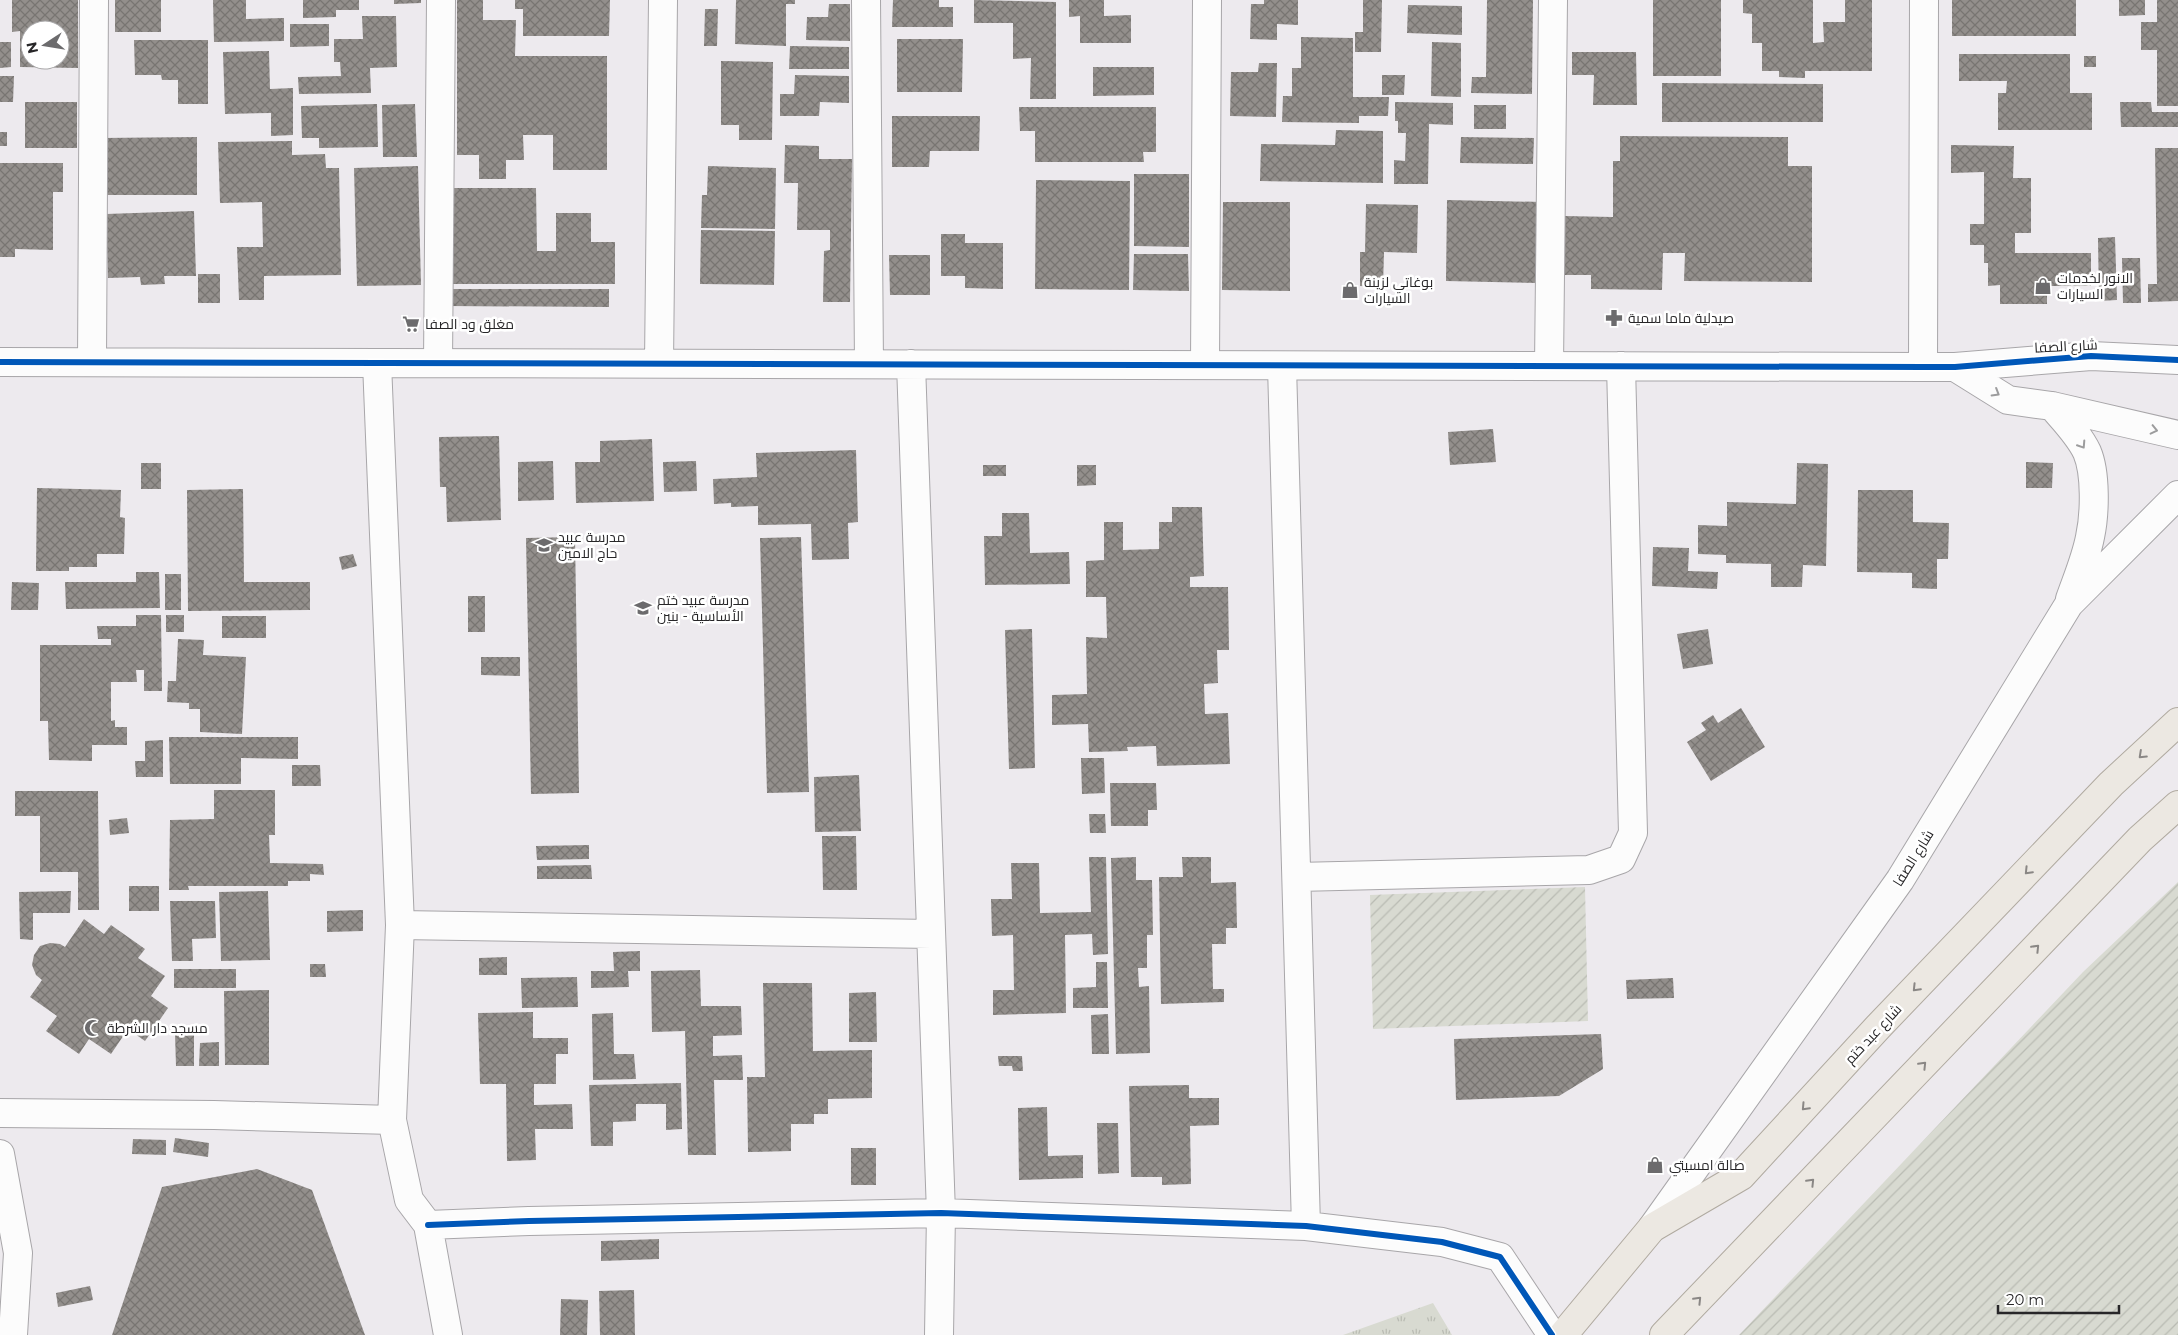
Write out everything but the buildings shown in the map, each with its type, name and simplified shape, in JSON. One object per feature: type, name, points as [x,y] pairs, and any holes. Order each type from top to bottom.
[{"type":"main road","name":"شارع عبد ختم","points":[[1563,1335],[1652,1228],[1741,1176],[1878,1027],[2090,806],[2178,722]]},
{"type":"main road","points":[[1664,1335],[2140,839],[2178,805]]},
{"type":"street","points":[[92,362],[94,0]]},
{"type":"street","points":[[438,363],[441,0]]},
{"type":"street","points":[[659,363],[663,0]]},
{"type":"street","points":[[866,0],[869,364]]},
{"type":"street","points":[[1205,365],[1207,0]]},
{"type":"street","points":[[1549,366],[1553,0]]},
{"type":"street","points":[[1923,368],[1924,0]]},
{"type":"street","name":"شارع الصفا","points":[[0,362],[1923,368],[2091,356],[2178,360]]},
{"type":"street","points":[[377,363],[400,925],[392,1120],[409,1200],[428,1225],[448,1335]]},
{"type":"street","points":[[911,364],[941,1213],[939,1335]]},
{"type":"street","points":[[1282,366],[1306,1226]]},
{"type":"street","points":[[1297,877],[1589,870],[1621,859],[1633,833],[1620,366]]},
{"type":"street","points":[[1955,367],[2008,400],[2052,406],[2178,435]]},
{"type":"street","points":[[2052,406],[2072,429],[2087,453],[2092,476],[2093,505],[2090,537],[2069,604]]},
{"type":"street","name":"شارع الصفا","points":[[1652,1228],[1900,880],[2069,604],[2178,495]]},
{"type":"street","points":[[400,925],[931,934]]},
{"type":"street","points":[[0,1113],[214,1115],[392,1120]]},
{"type":"street","points":[[0,1154],[9,1252],[13,1335]]},
{"type":"street","points":[[428,1225],[529,1221],[941,1213],[1306,1226],[1442,1242],[1500,1257],[1552,1335]]},
{"type":"green space","points":[[2178,882],[2178,1335],[1739,1335],[2083,972]]},
{"type":"green space","points":[[1585,887],[1588,1021],[1373,1029],[1370,895]]},
{"type":"green space","points":[[1433,1303],[1452,1335],[1343,1335]]},
{"type":"cycle path","points":[[0,362],[1955,367],[2091,356],[2178,360]]},
{"type":"cycle path","points":[[428,1225],[529,1221],[941,1213],[1306,1226],[1442,1242],[1500,1257],[1552,1335]]},
{"type":"place","name":"الانور لخدمات السيارات","points":[[2043,286]]},
{"type":"place","name":"بوغاتي لزينة السيارات","points":[[1350,290]]},
{"type":"place","name":"صيدلية ماما سمية","points":[[1614,318]]},
{"type":"place","name":"مغلق ود الصفا","points":[[411,324]]},
{"type":"place","name":"مدرسة عبيد حاج الامين","points":[[544,545]]},
{"type":"place","name":"مدرسة عبيد ختم الأساسية - بنين","points":[[643,608]]},
{"type":"place","name":"مسجد دار الشرطة","points":[[93,1028]]},
{"type":"place","name":"صالة امسيتي","points":[[1655,1165]]}]
